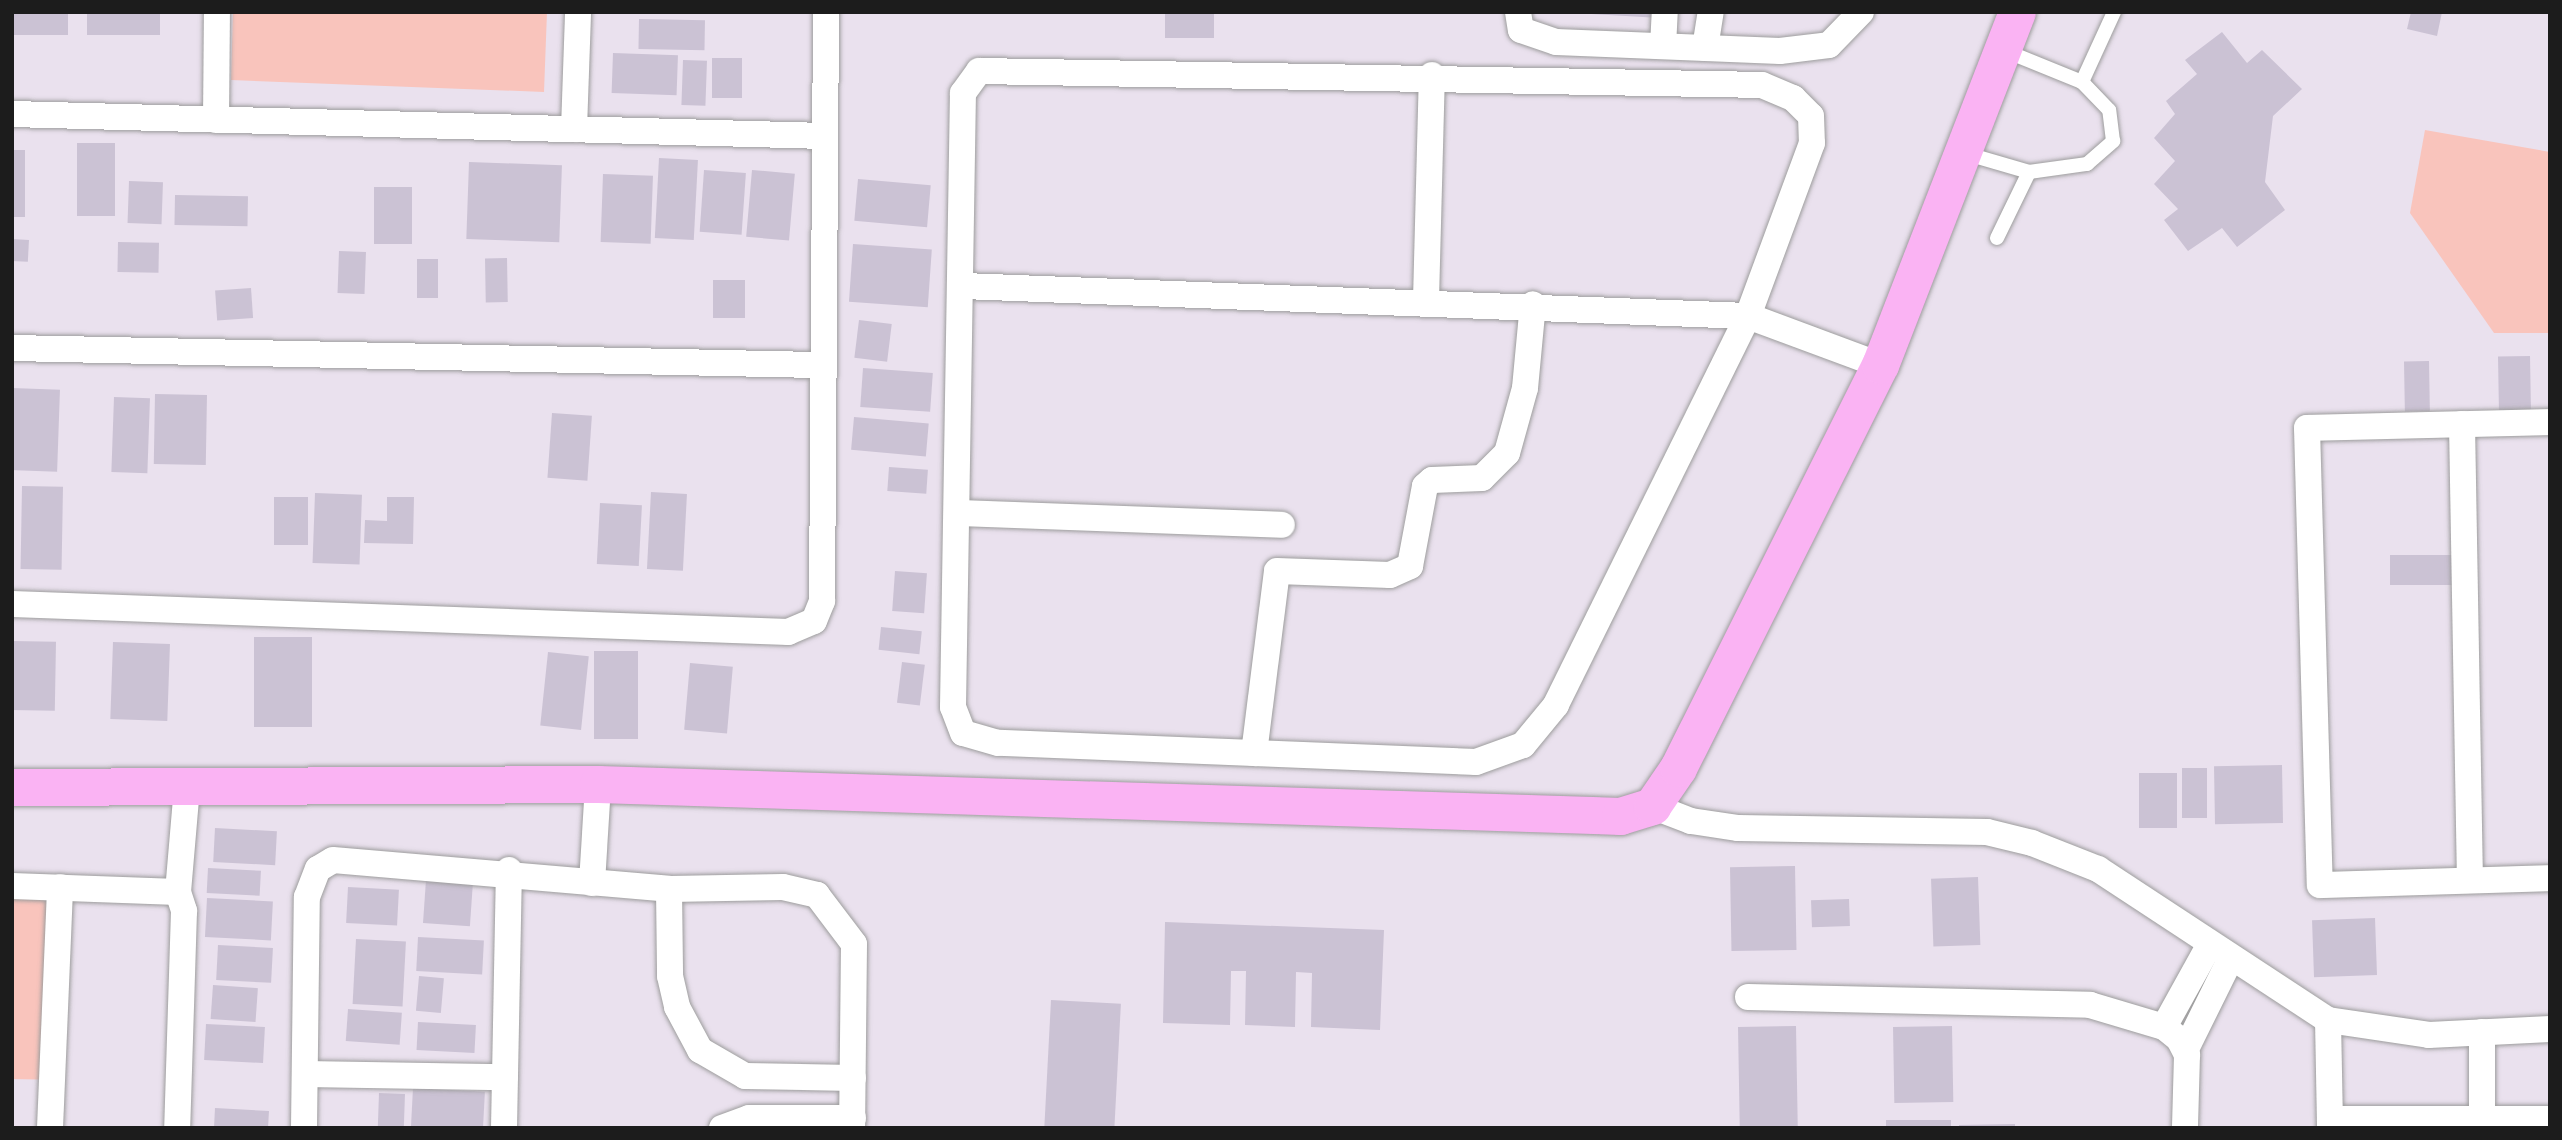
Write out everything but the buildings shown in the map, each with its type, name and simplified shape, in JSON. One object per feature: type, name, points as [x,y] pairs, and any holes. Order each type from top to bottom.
[{"type":"street","points":[[216,121],[217,12]]},
{"type":"street","points":[[574,130],[578,12]]},
{"type":"street","points":[[12,604],[788,632],[814,621],[821,601],[818,365],[826,12]]},
{"type":"street","points":[[1518,12],[1521,30],[1556,42],[1705,48],[1829,45],[1861,12]]},
{"type":"street","points":[[1663,46],[1665,12]]},
{"type":"street","points":[[1705,48],[1711,12]]},
{"type":"street","points":[[12,788],[598,784],[1620,816],[1652,806],[1678,768],[1880,365],[2017,12]]},
{"type":"street","points":[[979,71],[1432,75],[1762,85],[1793,98],[1811,116],[1812,143],[1748,316],[1556,705],[1523,745],[1476,762],[998,743],[963,733],[953,707],[963,286],[963,93],[979,71]]},
{"type":"street","points":[[1426,300],[1432,75]]},
{"type":"street","points":[[12,114],[824,136]]},
{"type":"street","points":[[963,286],[1533,304],[1748,316],[1880,365]]},
{"type":"street","points":[[1254,753],[1277,571],[1390,575],[1409,566],[1425,486],[1432,480],[1482,478],[1507,453],[1525,387],[1533,304]]},
{"type":"street","points":[[12,348],[818,365]]},
{"type":"street","points":[[2550,422],[2306,428],[2320,885],[2550,878]]},
{"type":"street","points":[[2462,424],[2470,880]]},
{"type":"street","points":[[959,513],[1282,525]]},
{"type":"street","points":[[592,883],[598,784]]},
{"type":"street","points":[[177,1128],[184,911],[178,892],[187,786]]},
{"type":"street","points":[[1652,806],[1691,821],[1738,828],[1987,832],[2032,843],[2098,869],[2328,1020],[2429,1035],[2550,1029]]},
{"type":"street","points":[[304,1128],[307,897],[317,869],[333,860],[509,870],[592,883],[669,889],[783,887],[817,895],[854,944],[853,1123],[749,1118],[722,1128]]},
{"type":"street","points":[[505,1128],[509,870]]},
{"type":"street","points":[[12,886],[178,892]]},
{"type":"street","points":[[51,1128],[60,887]]},
{"type":"street","points":[[669,889],[670,976],[677,1007],[700,1050],[745,1076],[853,1078]]},
{"type":"street","points":[[2164,1027],[2221,951]]},
{"type":"street","points":[[2185,1128],[2186,1048],[2221,951]]},
{"type":"street","points":[[1748,997],[2090,1005],[2164,1027],[2186,1048]]},
{"type":"street","points":[[2328,1020],[2330,1124],[2550,1119]]},
{"type":"street","points":[[2482,1032],[2482,1119]]},
{"type":"street","points":[[304,1074],[505,1077]]},
{"type":"lane","points":[[2082,82],[2113,12]]},
{"type":"lane","points":[[1963,153],[2029,172],[2087,164],[2113,142],[2109,110],[2082,82],[2002,50]]},
{"type":"lane","points":[[1997,238],[2029,172]]},
{"type":"shaded area","points":[[233,12],[547,12],[544,92],[231,80]]},
{"type":"shaded area","points":[[2425,130],[2550,152],[2550,333],[2494,333],[2410,213]]},
{"type":"shaded area","points":[[12,881],[57,882],[54,1080],[12,1079]]}]
